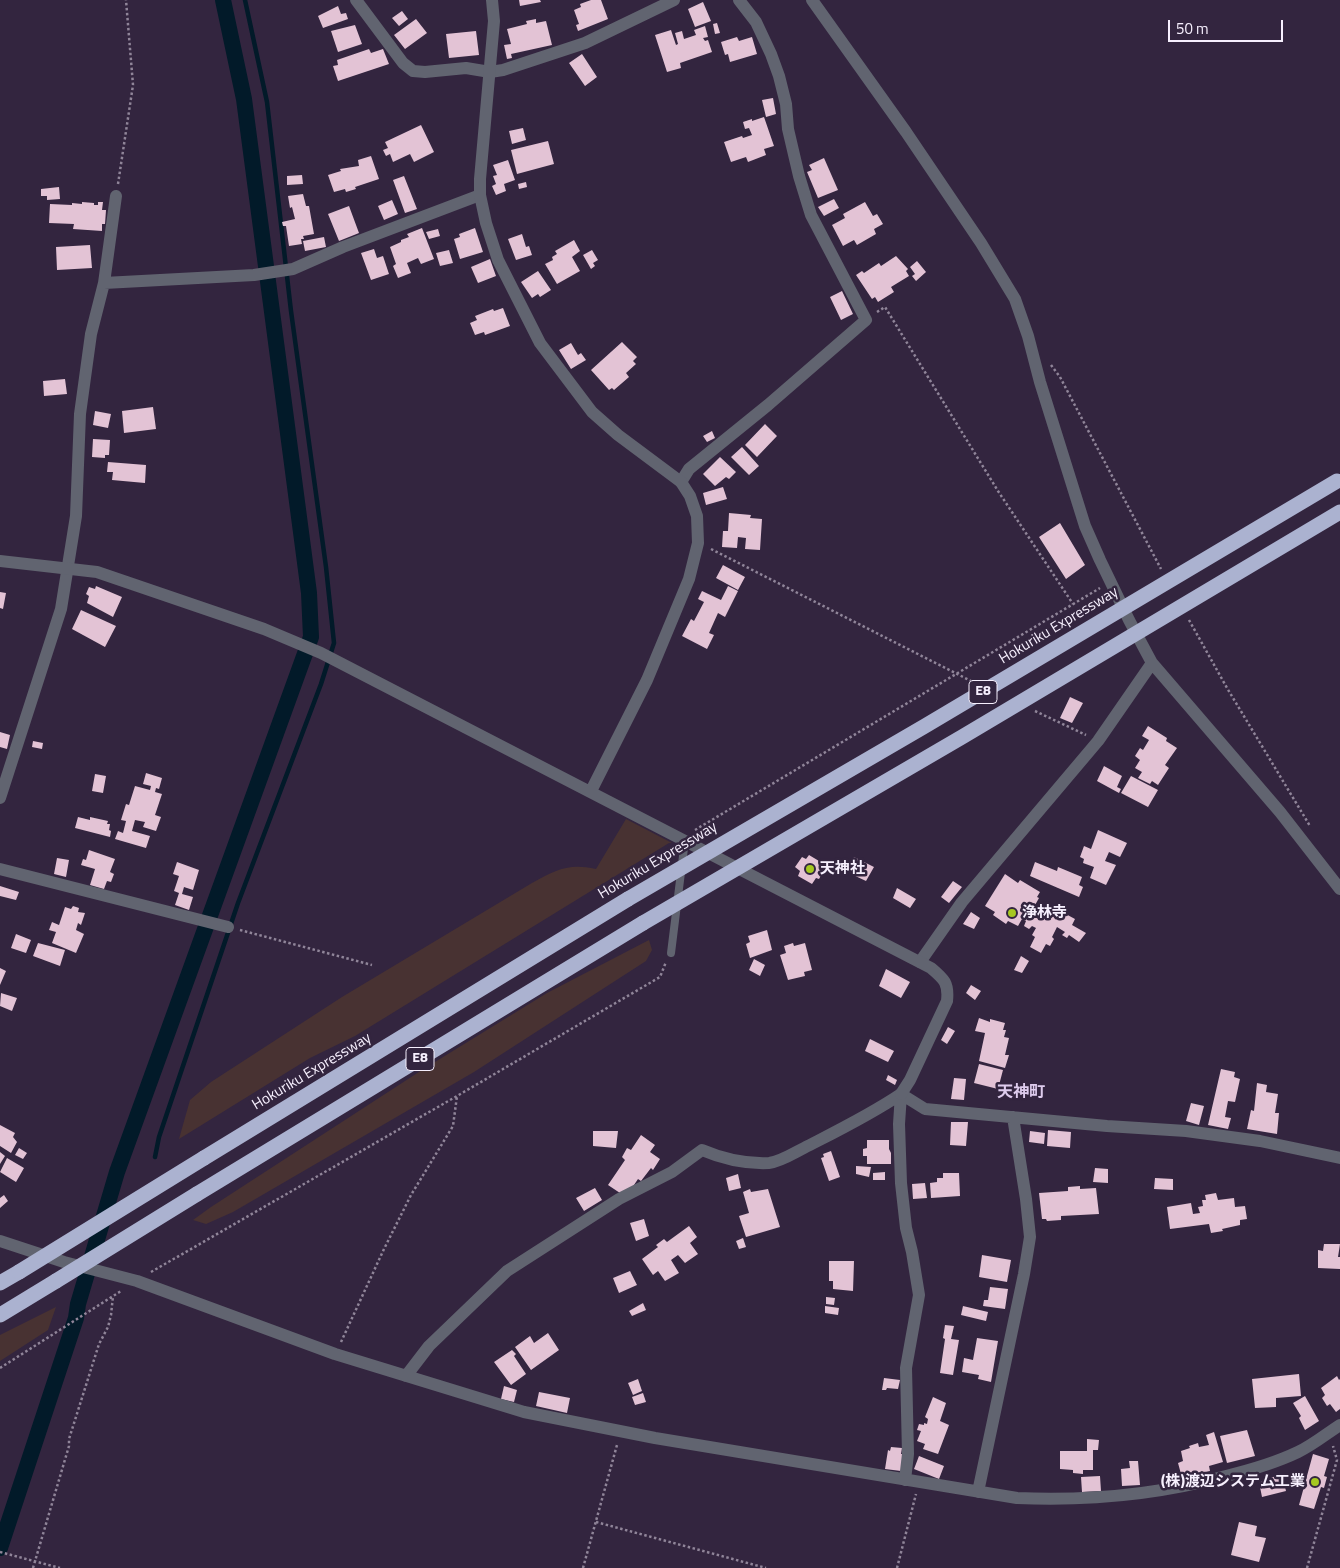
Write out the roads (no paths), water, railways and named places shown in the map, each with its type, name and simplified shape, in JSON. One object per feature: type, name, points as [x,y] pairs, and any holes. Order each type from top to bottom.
[{"type":"highway","name":"Hokuriku Expressway","points":[[0,1283],[628,899],[1018,671],[1340,479]]},
{"type":"highway","name":"E8","points":[[0,1315],[644,923],[962,737],[1340,512]]},
{"type":"street","points":[[356,0],[403,62],[413,71],[425,72],[466,68],[490,72],[531,62],[585,43],[674,0]]},
{"type":"street","points":[[492,0],[494,21],[480,195],[498,260],[540,343],[592,412],[618,435],[681,482],[690,496],[697,516],[698,543],[689,579],[647,680],[591,791]]},
{"type":"street","points":[[681,482],[689,469],[768,405],[866,320],[811,215],[798,176],[788,129],[786,104],[779,76],[756,22],[739,0]]},
{"type":"street","points":[[812,0],[917,148],[981,243],[1015,299],[1028,336],[1040,382],[1085,526],[1110,582],[1152,663],[1280,812],[1340,889]]},
{"type":"street","points":[[104,283],[254,275],[293,269],[343,247],[480,195]]},
{"type":"street","points":[[0,798],[61,609],[76,516],[80,414],[91,334],[104,283],[116,196]]},
{"type":"street","points":[[0,561],[97,572],[264,630],[321,653],[920,962],[931,968],[946,983],[947,1001],[910,1080],[901,1094],[840,1131],[771,1163],[746,1162],[718,1157],[702,1150],[672,1172],[620,1199],[507,1271],[429,1346],[406,1376]]},
{"type":"street","points":[[920,962],[962,902],[1098,741],[1152,663]]},
{"type":"street","points":[[0,869],[234,928]]},
{"type":"street","points":[[901,1094],[925,1109],[1107,1126],[1186,1131],[1260,1141],[1340,1158]]},
{"type":"street","points":[[901,1094],[900,1183],[906,1228],[919,1295],[906,1368],[908,1454],[905,1480]]},
{"type":"street","points":[[978,1492],[1024,1274],[1030,1237],[1013,1118]]},
{"type":"street","points":[[0,1241],[64,1262],[137,1281],[335,1354],[524,1412],[621,1431],[919,1483],[1017,1498],[1049,1500],[1097,1498],[1148,1493],[1201,1483],[1264,1466],[1299,1451],[1340,1425]]},
{"type":"lane","points":[[671,953],[685,840]]},
{"type":"waterway","points":[[0,1548],[76,1318],[78,1304],[117,1172],[311,637],[309,593],[244,99],[223,0]]},
{"type":"waterway","points":[[155,1157],[159,1137],[238,903],[321,684],[334,643],[326,567],[291,311],[267,102],[245,0]]},
{"type":"place","name":"天神社","points":[[810,869]]},
{"type":"place","name":"浄林寺","points":[[1012,913]]},
{"type":"place","name":"(株)渡辺システム工業","points":[[1315,1482]]},
{"type":"district","name":"天神町","points":[[1021,1093]]}]
